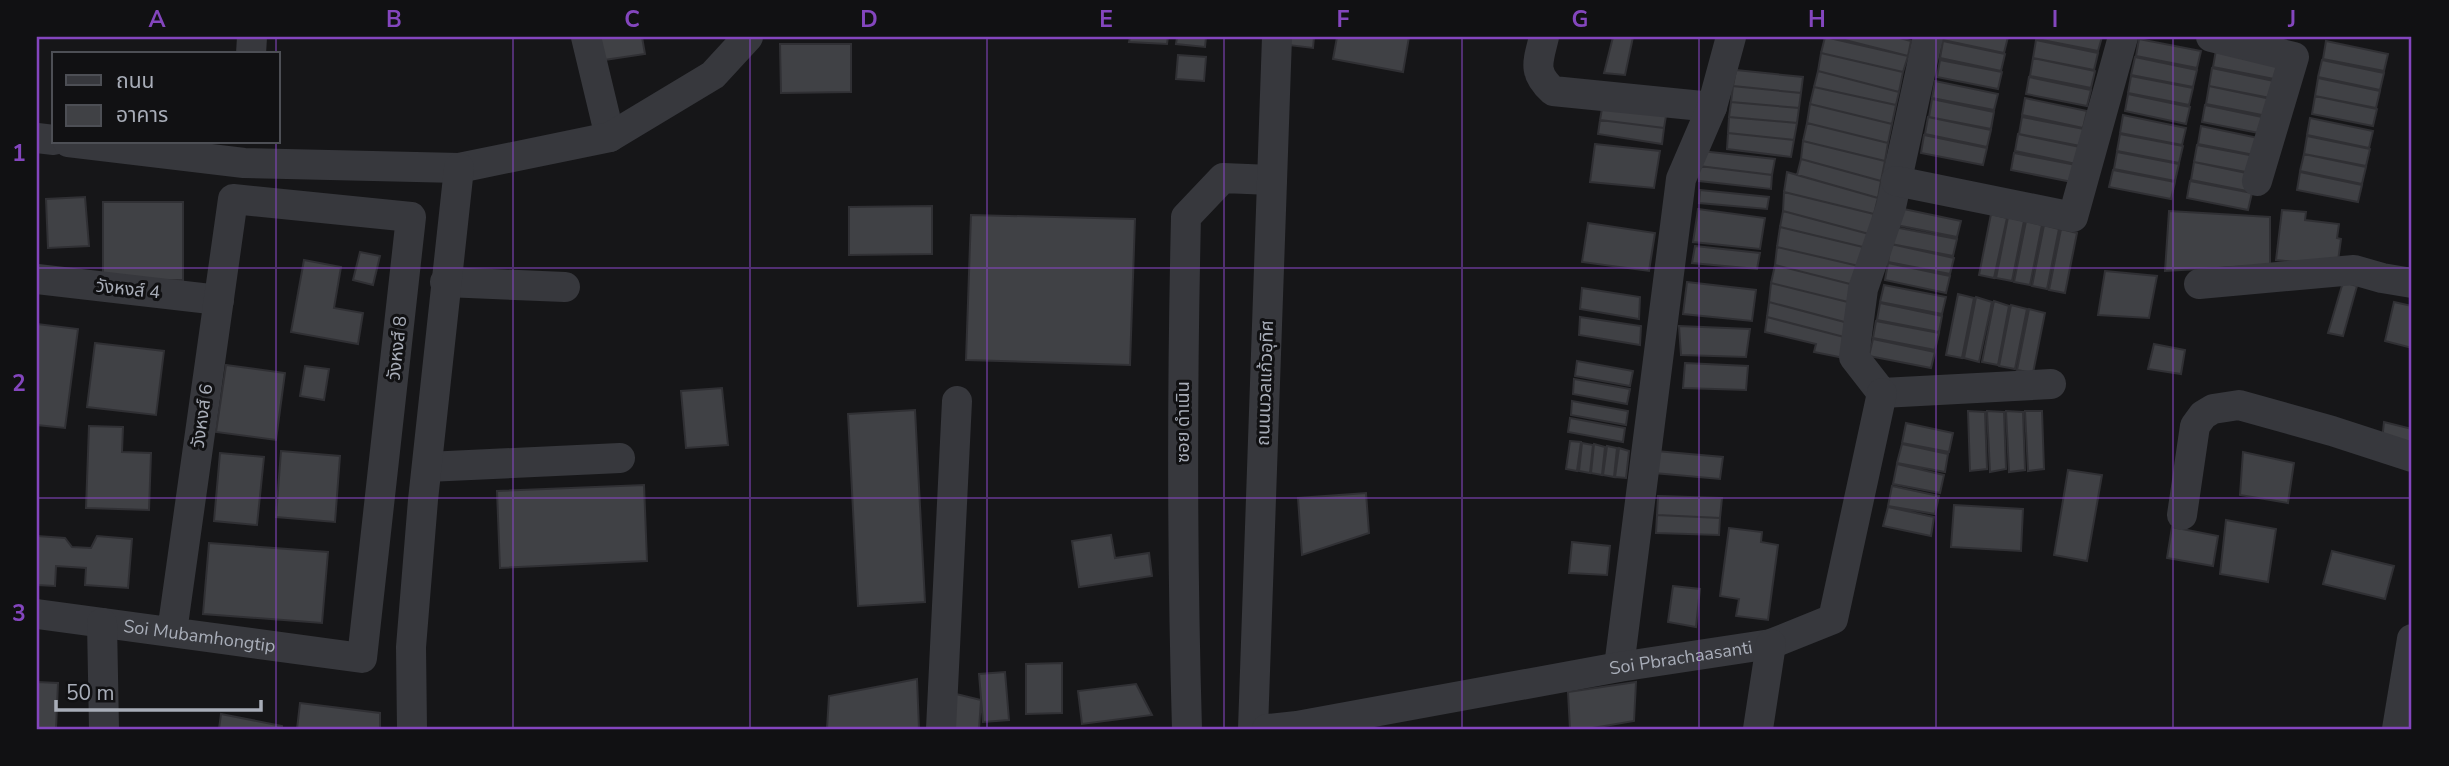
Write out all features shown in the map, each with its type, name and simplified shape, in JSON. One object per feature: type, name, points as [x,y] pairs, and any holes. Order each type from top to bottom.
[{"type":"street","points":[[586,37],[610,137]]},
{"type":"street","points":[[103,144],[459,168],[610,137],[713,75],[748,37]]},
{"type":"street","name":"ถนนนวลแก้วอุทิศ","points":[[1253,729],[1277,37]]},
{"type":"street","points":[[1544,37],[1537,66],[1542,80],[1553,91],[1712,107]]},
{"type":"street","points":[[1619,667],[1681,179],[1712,107],[1731,37]]},
{"type":"street","points":[[1928,37],[1891,206],[1863,289],[1854,357],[1882,393],[2051,384]]},
{"type":"street","points":[[1896,181],[2073,217],[2123,37]]},
{"type":"street","points":[[2211,37],[2294,57],[2257,181]]},
{"type":"street","points":[[412,729],[411,647],[459,168]]},
{"type":"street","name":"ซอย ดำเนิน","points":[[1188,729],[1184,642],[1183,378],[1186,217],[1223,178],[1272,180]]},
{"type":"street","name":"วังหงส์ 6","points":[[172,632],[233,199]]},
{"type":"street","name":"วังหงส์ 8","points":[[233,199],[411,217],[362,658]]},
{"type":"street","points":[[2199,284],[2354,270],[2412,283]]},
{"type":"street","name":"วังหงส์ 4","points":[[37,279],[219,300]]},
{"type":"street","points":[[446,282],[565,287]]},
{"type":"street","name":"Soi Pbrachaasanti","points":[[1267,729],[1297,726],[1619,667],[1771,644],[1833,619],[1882,393]]},
{"type":"street","points":[[941,729],[957,401]]},
{"type":"street","points":[[2182,515],[2195,426],[2203,415],[2213,409],[2239,405],[2332,430],[2412,457]]},
{"type":"street","points":[[427,467],[620,458]]},
{"type":"street","name":"Soi Mubamhongtip","points":[[37,614],[362,658]]},
{"type":"street","points":[[102,623],[104,729]]},
{"type":"street","points":[[2397,729],[2412,639]]},
{"type":"street","points":[[1759,729],[1771,644]]},
{"type":"building","points":[[600,37],[642,37],[645,54],[604,60]]},
{"type":"building","points":[[1130,37],[1168,37],[1167,44],[1129,42]]},
{"type":"building","points":[[1177,37],[1206,37],[1205,47],[1176,44]]},
{"type":"building","points":[[1289,37],[1314,37],[1313,48],[1288,45]]},
{"type":"building","points":[[1337,37],[1409,37],[1403,72],[1333,59]]},
{"type":"building","points":[[1613,37],[1633,37],[1625,75],[1604,73]]},
{"type":"building","points":[[1825,37],[1908,56],[1903,72],[1821,53]]},
{"type":"building","points":[[1833,37],[1896,37],[1911,41],[1908,56]]},
{"type":"building","points":[[1944,37],[2008,37],[2004,53],[1943,40]]},
{"type":"building","points":[[2037,37],[2102,37],[2098,51]]},
{"type":"building","points":[[2139,39],[2201,51],[2197,68],[2136,56]]},
{"type":"building","points":[[2036,40],[2098,53],[2094,70],[2033,58]]},
{"type":"building","points":[[1943,41],[2005,54],[2001,71],[1940,58]]},
{"type":"building","points":[[2326,41],[2388,54],[2384,71],[2323,59]]},
{"type":"building","points":[[780,44],[851,44],[851,92],[781,93]]},
{"type":"building","points":[[2216,50],[2278,62],[2274,79],[2213,67]]},
{"type":"building","points":[[1821,53],[1903,72],[1899,92],[1818,71]]},
{"type":"building","points":[[1178,55],[1206,57],[1204,81],[1176,79]]},
{"type":"building","points":[[2135,57],[2197,70],[2193,87],[2131,75]]},
{"type":"building","points":[[2033,58],[2095,71],[2091,88],[2030,76]]},
{"type":"building","points":[[1940,60],[2002,72],[1998,89],[1937,77]]},
{"type":"building","points":[[2322,60],[2384,73],[2380,90],[2318,77]]},
{"type":"building","points":[[2212,68],[2274,81],[2270,98],[2209,86]]},
{"type":"building","points":[[1736,70],[1803,77],[1801,93],[1733,86]]},
{"type":"building","points":[[1818,71],[1899,92],[1896,105],[1814,87]]},
{"type":"building","points":[[2131,76],[2193,88],[2189,105],[2128,93]]},
{"type":"building","points":[[2029,77],[2091,90],[2087,106],[2026,94]]},
{"type":"building","points":[[2318,78],[2380,91],[2376,108],[2315,96]]},
{"type":"building","points":[[1935,81],[1998,94],[1994,110],[1932,98]]},
{"type":"building","points":[[1733,86],[1801,93],[1799,108],[1731,102]]},
{"type":"building","points":[[2209,86],[2271,99],[2267,116],[2206,104]]},
{"type":"building","points":[[1814,87],[1896,105],[1892,124],[1810,104]]},
{"type":"building","points":[[2128,94],[2190,107],[2186,124],[2125,111]]},
{"type":"building","points":[[2315,96],[2377,109],[2373,126],[2312,114]]},
{"type":"building","points":[[2025,98],[2087,111],[2083,128],[2022,115]]},
{"type":"building","points":[[1932,99],[1994,112],[1991,129],[1929,117]]},
{"type":"building","points":[[1731,102],[1799,108],[1797,123],[1729,117]]},
{"type":"building","points":[[1603,103],[1667,110],[1664,128],[1600,120]]},
{"type":"building","points":[[1810,104],[1892,124],[1888,143],[1807,123]]},
{"type":"building","points":[[2205,105],[2267,118],[2264,134],[2202,122]]},
{"type":"building","points":[[2123,115],[2186,128],[2182,145],[2120,133]]},
{"type":"building","points":[[1729,117],[1797,123],[1794,140],[1728,133]]},
{"type":"building","points":[[1928,117],[1991,130],[1987,147],[1925,134]]},
{"type":"building","points":[[2022,117],[2084,129],[2080,146],[2019,134]]},
{"type":"building","points":[[2310,118],[2373,131],[2369,148],[2307,135]]},
{"type":"building","points":[[1600,120],[1664,128],[1662,144],[1598,134]]},
{"type":"building","points":[[1807,123],[1888,143],[1885,161],[1803,141]]},
{"type":"building","points":[[2201,126],[2263,139],[2259,156],[2198,144]]},
{"type":"building","points":[[1728,133],[1794,140],[1791,157],[1727,149]]},
{"type":"building","points":[[2018,134],[2080,147],[2076,164],[2015,151]]},
{"type":"building","points":[[2120,134],[2183,146],[2179,163],[2117,151]]},
{"type":"building","points":[[1924,135],[1987,148],[1983,165],[1921,153]]},
{"type":"building","points":[[2307,136],[2370,149],[2366,166],[2304,154]]},
{"type":"building","points":[[1803,141],[1885,161],[1881,181],[1801,159]]},
{"type":"building","points":[[1595,144],[1660,151],[1654,188],[1590,182]]},
{"type":"building","points":[[2197,145],[2260,157],[2256,174],[2194,162]]},
{"type":"building","points":[[1701,151],[1775,159],[1772,175],[1699,166]]},
{"type":"building","points":[[2117,152],[2179,164],[2175,181],[2114,169]]},
{"type":"building","points":[[2014,153],[2076,165],[2072,182],[2011,170]]},
{"type":"building","points":[[2304,154],[2366,167],[2362,184],[2300,171]]},
{"type":"building","points":[[1801,159],[1881,181],[1878,198],[1797,175]]},
{"type":"building","points":[[2194,162],[2256,175],[2252,192],[2191,180]]},
{"type":"building","points":[[1699,166],[1772,175],[1771,189],[1699,181]]},
{"type":"building","points":[[2113,170],[2175,182],[2171,199],[2109,187]]},
{"type":"building","points":[[1787,172],[1878,198],[1874,214],[1784,192]]},
{"type":"building","points":[[2300,172],[2362,185],[2358,202],[2297,190]]},
{"type":"building","points":[[2190,181],[2252,193],[2248,210],[2187,198]]},
{"type":"building","points":[[1700,190],[1769,197],[1767,209],[1699,203]]},
{"type":"building","points":[[1784,192],[1874,214],[1869,234],[1783,211]]},
{"type":"building","points":[[85,197],[89,246],[48,248],[46,199]]},
{"type":"building","points":[[103,202],[183,202],[183,280],[103,280]]},
{"type":"building","points":[[932,206],[932,254],[849,255],[849,207]]},
{"type":"building","points":[[1899,208],[1961,221],[1957,237],[1896,225]]},
{"type":"building","points":[[1698,209],[1765,218],[1760,249],[1693,242]]},
{"type":"building","points":[[2282,210],[2306,212],[2305,220],[2339,224],[2337,238],[2341,239],[2338,261],[2323,265],[2276,260]]},
{"type":"building","points":[[1783,211],[1869,234],[1867,248],[1780,227]]},
{"type":"building","points":[[2169,211],[2270,217],[2270,265],[2165,271]]},
{"type":"building","points":[[1991,214],[2007,218],[1994,278],[1979,275]]},
{"type":"building","points":[[971,215],[1135,219],[1130,365],[966,360]]},
{"type":"building","points":[[2008,217],[2024,221],[2012,281],[1996,278]]},
{"type":"building","points":[[2026,221],[2042,225],[2030,285],[2014,282]]},
{"type":"building","points":[[1588,223],[1655,233],[1649,271],[1582,262]]},
{"type":"building","points":[[2044,225],[2059,229],[2047,289],[2032,286]]},
{"type":"building","points":[[1780,227],[1867,248],[1863,267],[1777,247]]},
{"type":"building","points":[[1894,227],[1957,239],[1953,256],[1891,244]]},
{"type":"building","points":[[2061,229],[2077,233],[2065,293],[2049,290]]},
{"type":"building","points":[[1891,244],[1954,258],[1950,274],[1888,262]]},
{"type":"building","points":[[1695,246],[1760,253],[1757,269],[1692,263]]},
{"type":"building","points":[[1777,247],[1863,267],[1858,286],[1775,265]]},
{"type":"building","points":[[360,252],[380,256],[373,285],[353,280]]},
{"type":"building","points":[[304,260],[341,267],[334,308],[363,313],[358,344],[291,332]]},
{"type":"building","points":[[1888,263],[1950,276],[1946,293],[1885,280]]},
{"type":"building","points":[[1775,265],[1858,286],[1856,304],[1771,283]]},
{"type":"building","points":[[2105,271],[2157,276],[2149,318],[2098,315]]},
{"type":"building","points":[[1687,282],[1756,290],[1752,321],[1683,314]]},
{"type":"building","points":[[2343,282],[2357,286],[2343,336],[2328,333]]},
{"type":"building","points":[[1771,283],[1856,304],[1852,324],[1769,302]]},
{"type":"building","points":[[1884,285],[1946,297],[1942,314],[1880,302]]},
{"type":"building","points":[[1582,288],[1640,297],[1639,319],[1580,309]]},
{"type":"building","points":[[1958,294],[1974,298],[1962,358],[1946,355]]},
{"type":"building","points":[[1976,297],[1992,302],[1979,362],[1964,358]]},
{"type":"building","points":[[1994,301],[2009,306],[1998,365],[1982,362]]},
{"type":"building","points":[[1769,302],[1852,324],[1848,338],[1767,317]]},
{"type":"building","points":[[2394,302],[2412,306],[2412,348],[2385,341]]},
{"type":"building","points":[[1880,303],[1942,316],[1939,332],[1877,320]]},
{"type":"building","points":[[2011,305],[2027,309],[2015,369],[1999,366]]},
{"type":"building","points":[[2029,309],[2045,313],[2033,373],[2017,370]]},
{"type":"building","points":[[1580,317],[1641,326],[1640,345],[1579,335]]},
{"type":"building","points":[[1767,317],[1848,338],[1844,358],[1814,352],[1816,344],[1765,332]]},
{"type":"building","points":[[1876,321],[1939,333],[1935,350],[1873,338]]},
{"type":"building","points":[[37,324],[78,329],[65,428],[37,425]]},
{"type":"building","points":[[1679,326],[1750,329],[1746,357],[1681,355]]},
{"type":"building","points":[[1873,339],[1935,352],[1931,368],[1869,356]]},
{"type":"building","points":[[95,343],[164,351],[156,415],[87,407]]},
{"type":"building","points":[[2154,344],[2185,350],[2181,374],[2148,369]]},
{"type":"building","points":[[1577,361],[1633,371],[1630,386],[1575,376]]},
{"type":"building","points":[[1685,363],[1748,366],[1746,390],[1683,388]]},
{"type":"building","points":[[226,365],[285,373],[276,440],[216,432]]},
{"type":"building","points":[[305,366],[329,369],[324,400],[300,396]]},
{"type":"building","points":[[1574,379],[1630,389],[1627,404],[1573,394]]},
{"type":"building","points":[[722,388],[728,445],[686,448],[681,391]]},
{"type":"building","points":[[1572,401],[1628,411],[1626,425],[1571,415]]},
{"type":"building","points":[[915,410],[925,602],[858,606],[848,414]]},
{"type":"building","points":[[1968,411],[1985,412],[1987,469],[1970,471]]},
{"type":"building","points":[[1987,411],[2004,412],[2006,469],[1990,472]]},
{"type":"building","points":[[2006,411],[2023,412],[2025,470],[2009,472]]},
{"type":"building","points":[[2025,411],[2042,411],[2044,469],[2028,471]]},
{"type":"building","points":[[1570,418],[1625,428],[1623,442],[1568,432]]},
{"type":"building","points":[[2384,422],[2412,429],[2412,449],[2382,441]]},
{"type":"building","points":[[1906,423],[1953,433],[1949,452],[1902,443]]},
{"type":"building","points":[[89,426],[123,427],[122,452],[151,453],[149,510],[86,508]]},
{"type":"building","points":[[1570,441],[1581,442],[1577,471],[1566,469]]},
{"type":"building","points":[[1582,443],[1593,445],[1590,473],[1579,471]]},
{"type":"building","points":[[1594,444],[1605,447],[1602,475],[1591,473]]},
{"type":"building","points":[[1902,444],[1948,454],[1945,472],[1897,463]]},
{"type":"building","points":[[1607,446],[1617,448],[1614,477],[1603,475]]},
{"type":"building","points":[[1619,448],[1629,451],[1626,478],[1615,477]]},
{"type":"building","points":[[281,451],[340,456],[335,522],[276,517]]},
{"type":"building","points":[[1656,451],[1723,457],[1720,479],[1654,473]]},
{"type":"building","points":[[2243,452],[2294,463],[2288,503],[2240,495]]},
{"type":"building","points":[[220,453],[264,457],[257,525],[214,521]]},
{"type":"building","points":[[1897,464],[1944,475],[1940,493],[1893,484]]},
{"type":"building","points":[[2068,470],[2102,475],[2087,561],[2054,555]]},
{"type":"building","points":[[644,485],[647,561],[500,568],[497,491]]},
{"type":"building","points":[[1892,486],[1939,496],[1935,514],[1888,506]]},
{"type":"building","points":[[1366,493],[1369,533],[1302,555],[1298,498]]},
{"type":"building","points":[[1658,496],[1722,498],[1720,518],[1657,515]]},
{"type":"building","points":[[1954,505],[2023,509],[2021,551],[1951,547]]},
{"type":"building","points":[[1888,507],[1934,517],[1931,536],[1883,526]]},
{"type":"building","points":[[1657,515],[1720,518],[1719,535],[1656,533]]},
{"type":"building","points":[[2226,520],[2276,529],[2268,582],[2220,574]]},
{"type":"building","points":[[2172,527],[2218,536],[2213,566],[2167,558]]},
{"type":"building","points":[[1729,528],[1762,532],[1761,542],[1778,545],[1768,620],[1736,616],[1739,599],[1720,596]]},
{"type":"building","points":[[1111,535],[1115,558],[1149,553],[1152,576],[1079,587],[1072,541]]},
{"type":"building","points":[[37,536],[65,538],[72,547],[91,548],[97,536],[132,539],[128,588],[85,585],[86,568],[56,566],[55,586],[37,585]]},
{"type":"building","points":[[1572,542],[1610,546],[1607,575],[1569,573]]},
{"type":"building","points":[[209,543],[328,552],[322,623],[203,614]]},
{"type":"building","points":[[2332,551],[2394,566],[2385,599],[2323,584]]},
{"type":"building","points":[[1673,586],[1700,589],[1696,627],[1668,622]]},
{"type":"building","points":[[1062,663],[1062,713],[1026,714],[1026,664]]},
{"type":"building","points":[[1005,672],[1009,720],[983,722],[979,674]]},
{"type":"building","points":[[917,679],[919,729],[827,729],[829,696]]},
{"type":"building","points":[[37,682],[58,683],[56,729],[37,729]]},
{"type":"building","points":[[1636,682],[1634,721],[1587,729],[1570,729],[1568,692]]},
{"type":"building","points":[[1136,684],[1152,715],[1082,724],[1078,691]]},
{"type":"building","points":[[952,693],[981,700],[979,729],[950,729]]},
{"type":"building","points":[[300,703],[380,713],[380,729],[297,729]]},
{"type":"building","points":[[221,714],[282,726],[282,729],[219,729]]}]
